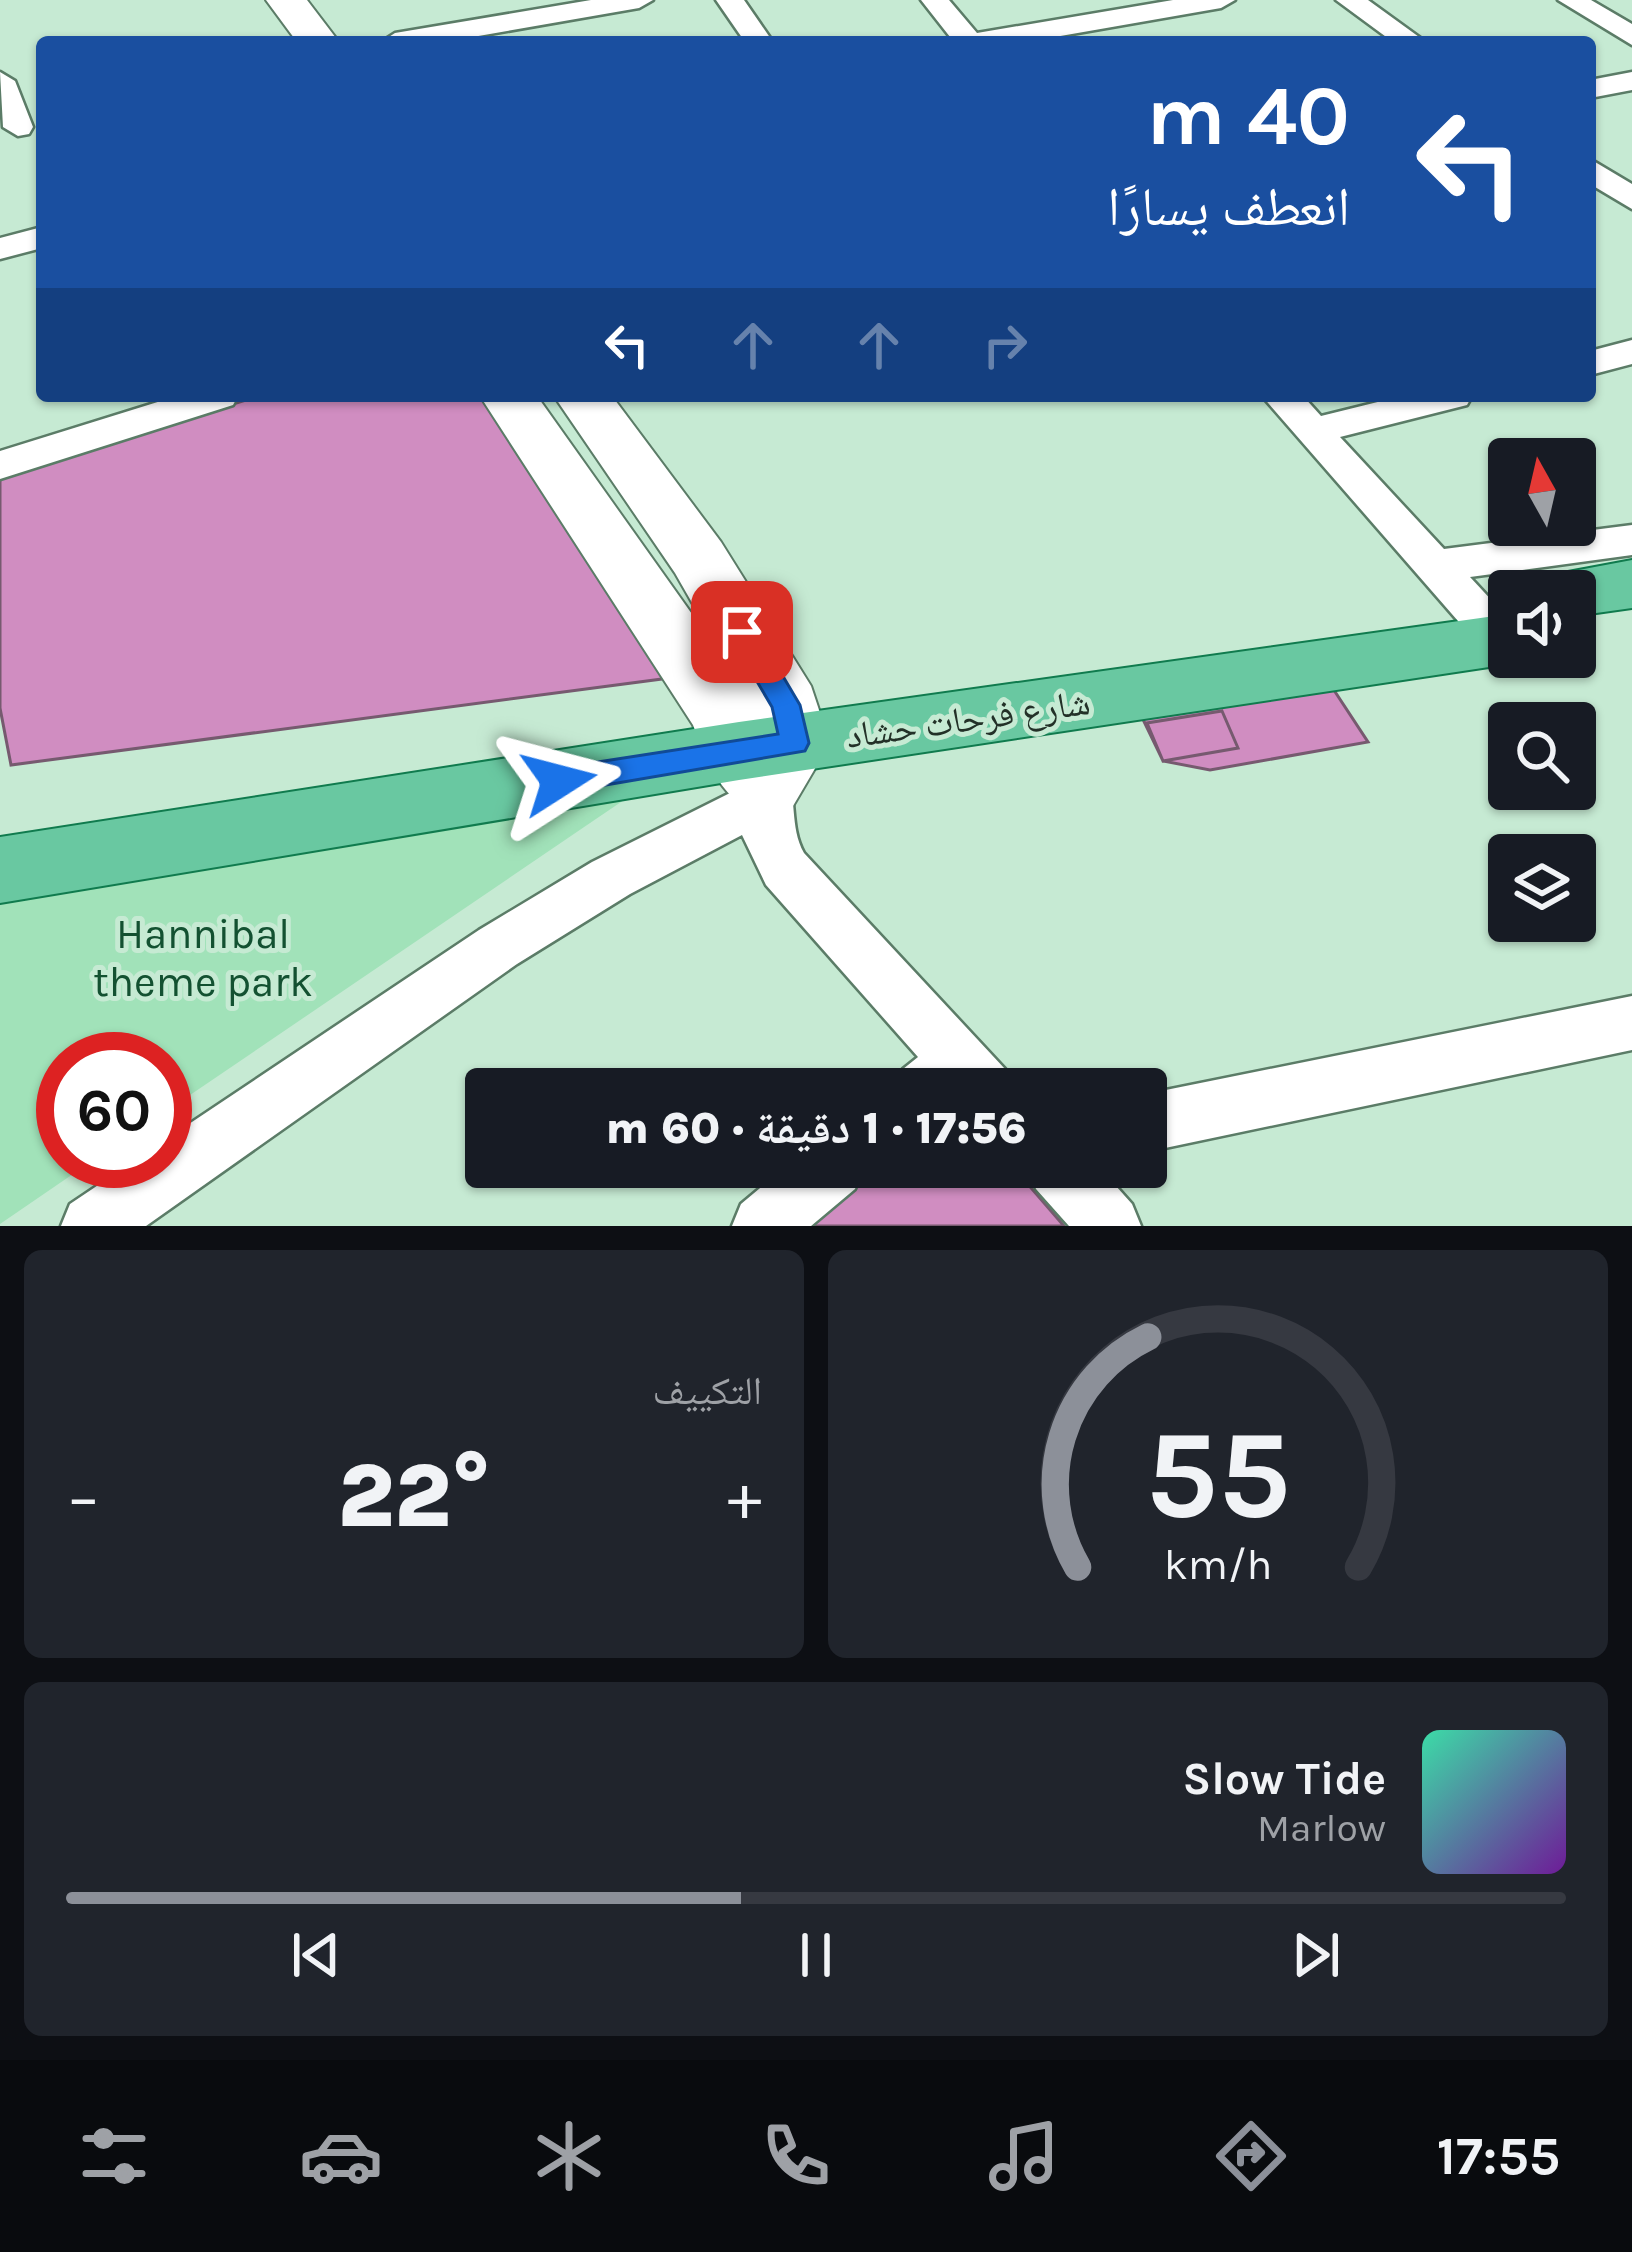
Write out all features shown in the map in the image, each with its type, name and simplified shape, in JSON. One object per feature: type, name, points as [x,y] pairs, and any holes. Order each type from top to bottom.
[{"type":"main road","points":[[1596,589],[1632,584]]},
{"type":"main road","name":"شارع فرحات حشاد","points":[[0,828],[135,828],[763,750],[941,704],[1484,611]]},
{"type":"main road","points":[[1596,626],[1632,622]]},
{"type":"main road","name":"شارع فرحات حشاد","points":[[0,870],[135,828]]},
{"type":"street","points":[[248,0],[274,36]]},
{"type":"street","points":[[286,0],[313,36]]},
{"type":"street","points":[[430,36],[638,0]]},
{"type":"street","points":[[730,0],[756,36]]},
{"type":"street","points":[[935,0],[968,36]]},
{"type":"street","points":[[1011,36],[1221,0]]},
{"type":"street","points":[[1351,0],[1403,36]]},
{"type":"street","points":[[1572,0],[1629,32]]},
{"type":"street","points":[[1149,14],[1175,36]]},
{"type":"street","points":[[0,81],[20,127]]},
{"type":"street","points":[[1596,88],[1632,81]]},
{"type":"street","points":[[0,249],[36,239]]},
{"type":"street","points":[[1596,361],[1632,352]]},
{"type":"street","points":[[0,465],[140,407],[176,402]]},
{"type":"street","points":[[523,402],[636,582],[763,750]]},
{"type":"street","points":[[586,402],[698,558],[763,750],[768,835],[785,869],[945,1068]]},
{"type":"street","points":[[1286,402],[1484,611],[1632,540]]},
{"type":"street","points":[[1311,431],[1429,402]]},
{"type":"street","points":[[636,582],[698,558]]},
{"type":"street","points":[[92,1226],[498,947],[611,878],[763,750]]},
{"type":"street","points":[[1167,1119],[1632,1023]]},
{"type":"street","points":[[764,1226],[808,1188]]},
{"type":"street","points":[[1077,1188],[1110,1226]]},
{"type":"green space","name":"Hannibal theme park","points":[[646,785],[192,1094],[192,1032],[36,1032],[36,1188],[53,1188],[0,1224],[0,882]]},
{"type":"building","points":[[240,402],[501,402],[677,677],[11,765],[0,708],[0,476]]},
{"type":"building","points":[[1326,678],[1368,742],[1210,770],[1163,761],[1136,705]]},
{"type":"building","points":[[1222,711],[1238,748],[1163,761],[1147,723]]},
{"type":"building","points":[[847,1188],[1031,1188],[1064,1226],[794,1226]]},
{"type":"route","points":[[559,781],[794,743],[786,705],[742,632]]}]
